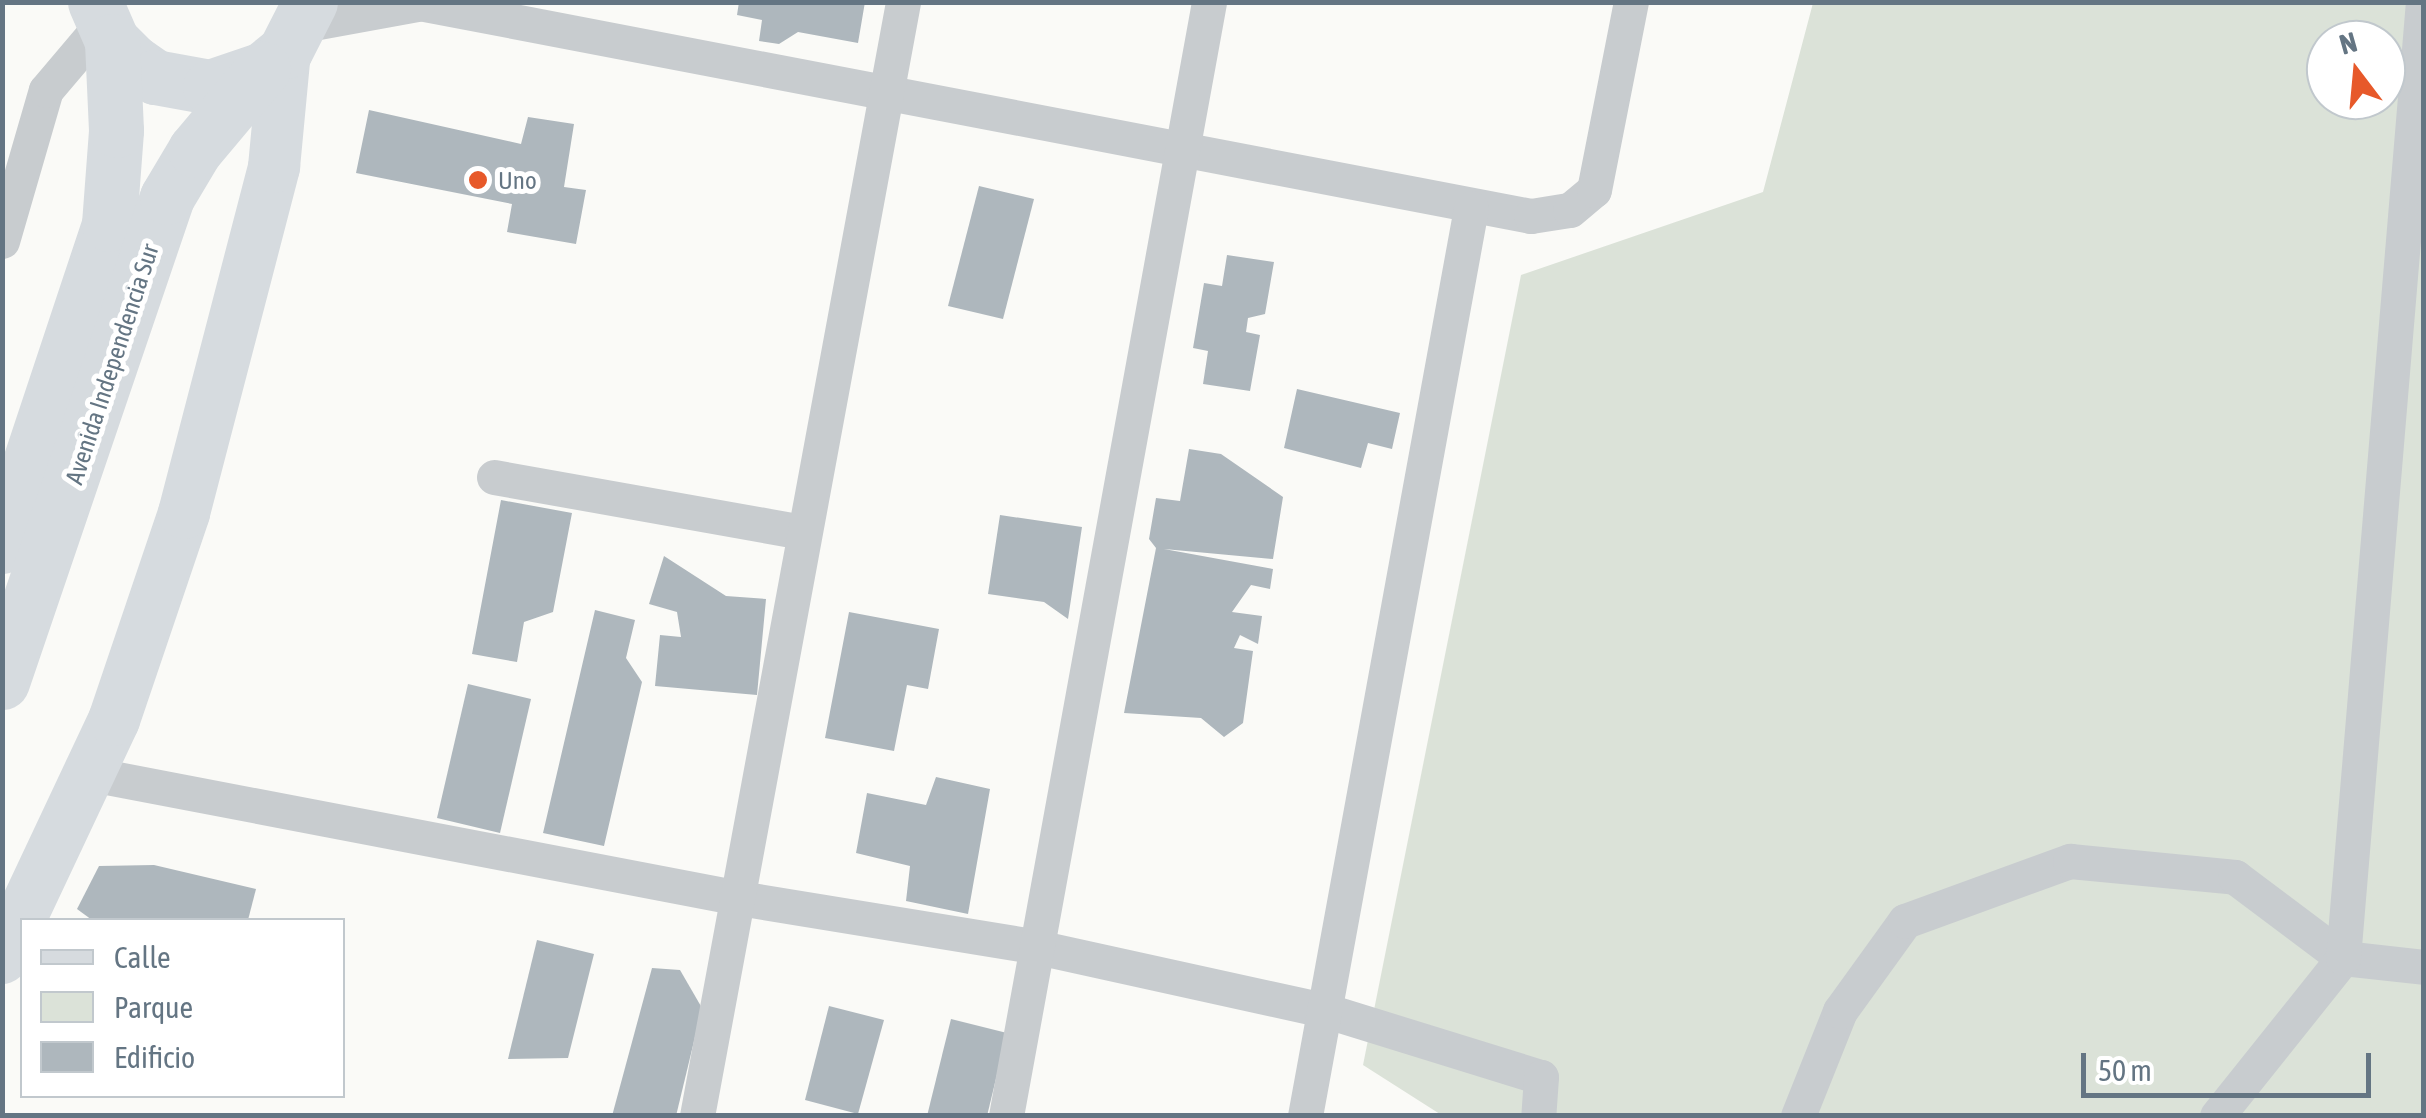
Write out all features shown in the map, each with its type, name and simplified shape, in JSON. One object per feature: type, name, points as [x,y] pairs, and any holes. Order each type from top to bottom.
[{"type":"highway","points":[[103,23],[155,77],[182,85],[210,87],[290,37]]},
{"type":"highway","name":"Avenida Independencia Sur","points":[[2,546],[108,224],[116,130],[103,23]]},
{"type":"highway","name":"Avenida Independencia Sur","points":[[2,682],[168,197],[195,150],[290,37]]},
{"type":"street","points":[[698,1116],[903,2]]},
{"type":"street","points":[[1006,1116],[1209,2]]},
{"type":"street","points":[[21,918],[91,774],[184,513],[274,167],[290,37],[416,3],[1183,148],[1471,208],[1531,216],[1570,210],[1594,190],[1631,2]]},
{"type":"street","points":[[2217,1116],[2343,958],[2424,2]]},
{"type":"street","points":[[2,241],[46,90],[103,23]]},
{"type":"street","points":[[1305,1116],[1471,208]]},
{"type":"street","points":[[494,477],[804,532]]},
{"type":"street","points":[[91,774],[739,898],[1037,947],[1324,1010],[1540,1078],[1538,1116]]},
{"type":"street","points":[[1798,1116],[1840,1011],[1905,921],[2070,862],[2234,877],[2343,958],[2424,967]]},
{"type":"street","points":[[2,958],[20,921]]},
{"type":"green space","points":[[1813,3],[2423,3],[2423,1115],[1443,1116],[1363,1065],[1521,275],[1763,192]]},
{"type":"building","points":[[739,2],[865,2],[858,43],[798,32],[779,44],[759,41],[762,20],[737,15]]},
{"type":"building","name":"Uno","points":[[369,110],[521,144],[528,117],[574,124],[564,187],[586,190],[576,244],[507,232],[512,204],[356,173]]},
{"type":"building","points":[[979,186],[1034,199],[1003,319],[948,306]]},
{"type":"building","points":[[1227,255],[1274,262],[1265,314],[1248,318],[1246,332],[1260,335],[1250,391],[1203,384],[1208,351],[1193,348],[1204,283],[1222,286]]},
{"type":"building","points":[[1297,389],[1400,413],[1392,449],[1368,443],[1361,468],[1284,448]]},
{"type":"building","points":[[1189,449],[1221,454],[1283,497],[1273,559],[1164,549],[1273,569],[1270,589],[1251,585],[1232,612],[1262,616],[1258,644],[1240,635],[1234,648],[1253,651],[1243,723],[1224,737],[1201,718],[1124,713],[1156,548],[1149,539],[1156,498],[1180,501]]},
{"type":"building","points":[[501,500],[572,513],[553,612],[524,622],[517,662],[472,654]]},
{"type":"building","points":[[1000,515],[1082,527],[1068,619],[1044,602],[988,594]]},
{"type":"building","points":[[664,556],[726,596],[766,599],[757,695],[655,686],[660,635],[681,637],[677,612],[649,604]]},
{"type":"building","points":[[595,610],[635,620],[626,658],[642,682],[604,846],[543,833]]},
{"type":"building","points":[[849,612],[939,629],[928,689],[907,685],[894,751],[825,738]]},
{"type":"building","points":[[468,684],[531,699],[500,833],[437,818]]},
{"type":"building","points":[[936,777],[990,789],[968,914],[906,901],[910,866],[856,853],[867,793],[926,805]]},
{"type":"building","points":[[154,865],[256,889],[249,918],[89,918],[77,909],[99,866]]},
{"type":"building","points":[[537,940],[594,954],[568,1058],[508,1059]]},
{"type":"building","points":[[652,968],[680,970],[702,1008],[676,1116],[612,1116]]},
{"type":"building","points":[[829,1006],[884,1020],[858,1114],[805,1100]]},
{"type":"building","points":[[951,1019],[1007,1033],[987,1116],[927,1116]]},
{"type":"place","name":"Uno","points":[[478,180]]}]
